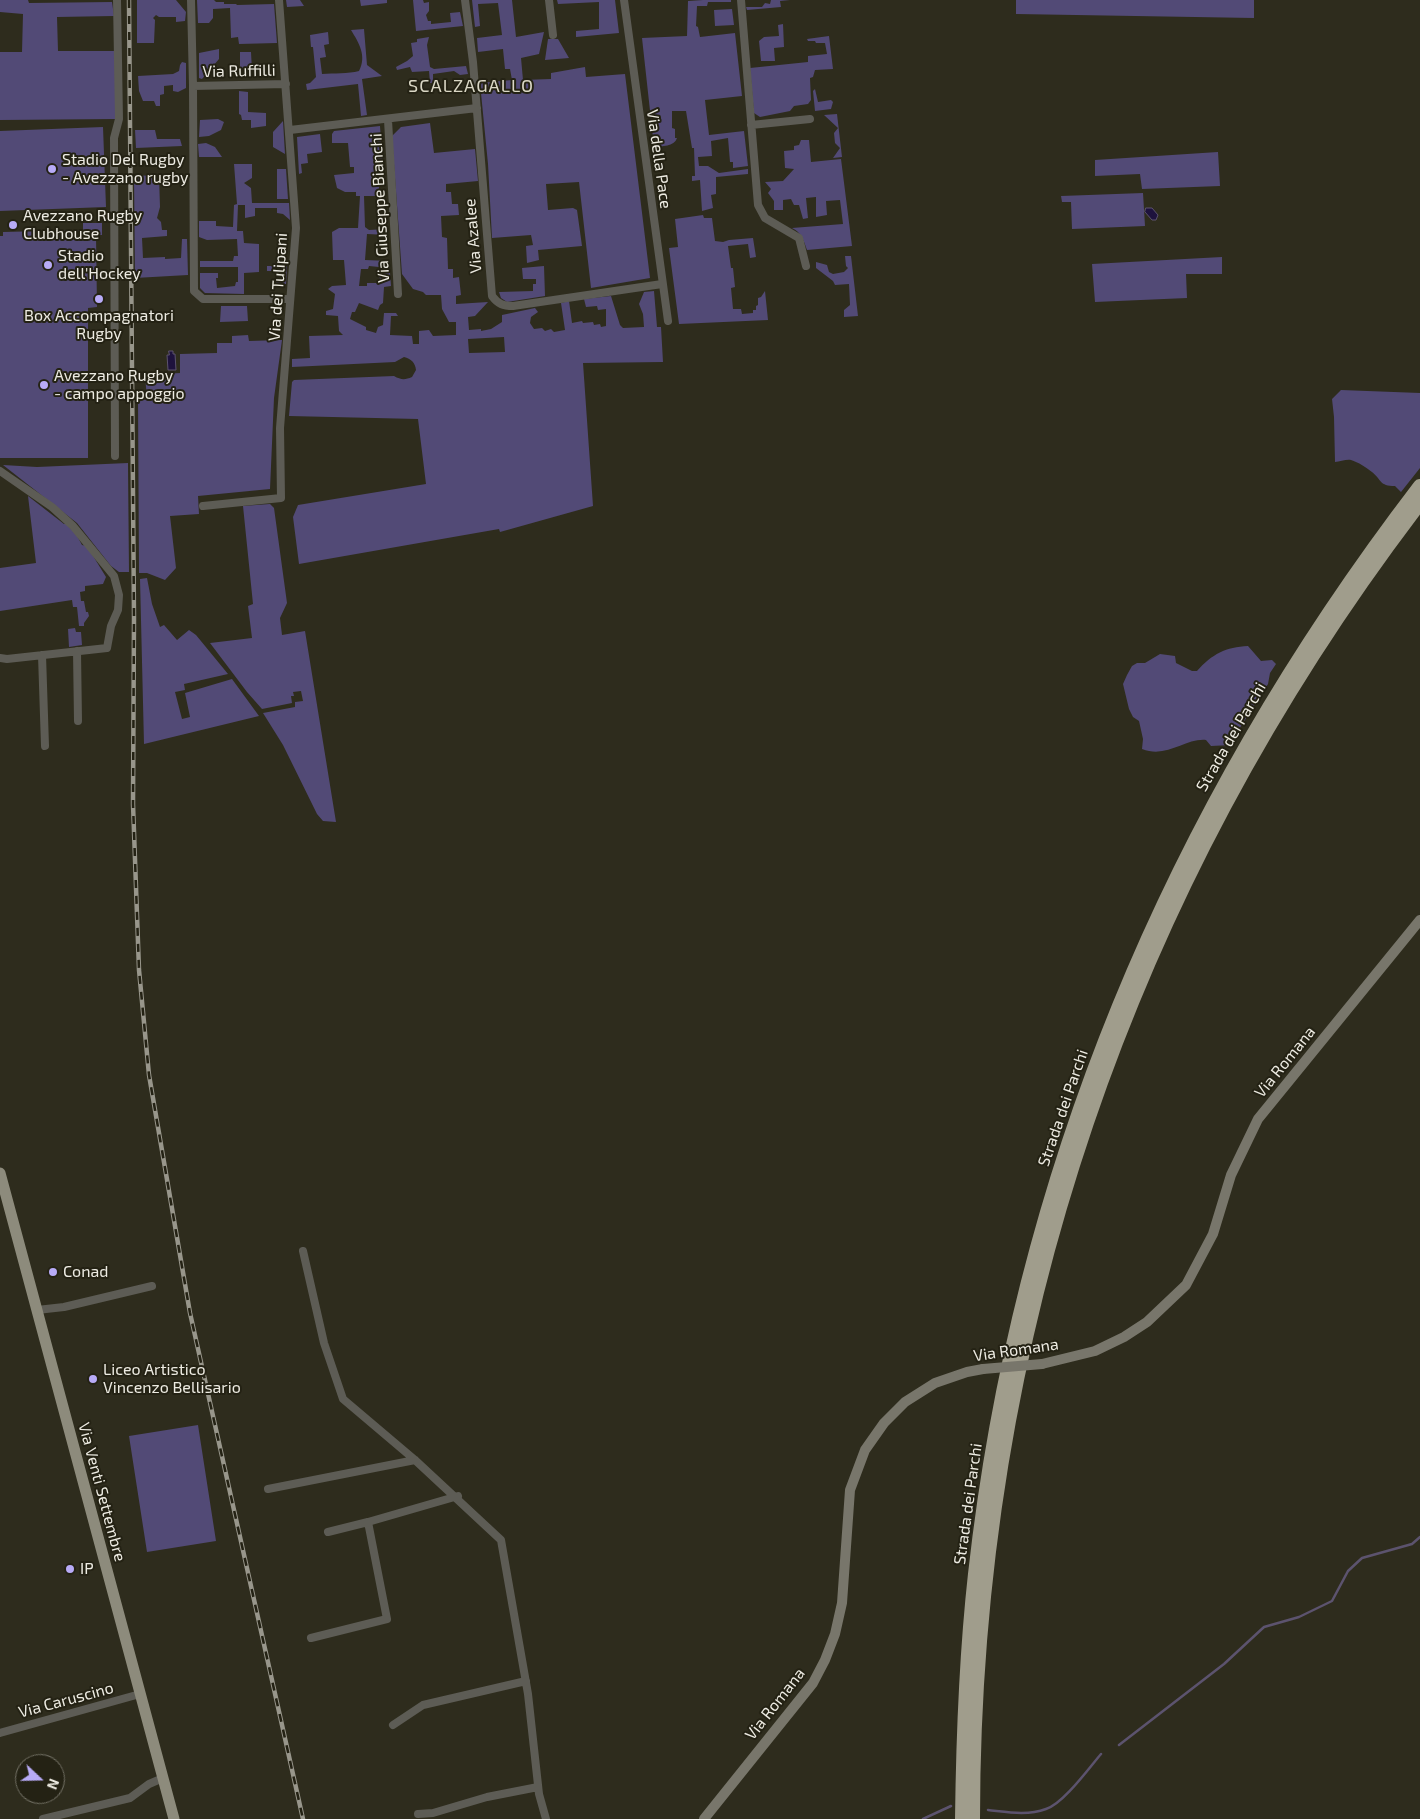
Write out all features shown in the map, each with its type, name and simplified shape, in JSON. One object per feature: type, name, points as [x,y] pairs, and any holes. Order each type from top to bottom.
[{"type":"highway","name":"Strada dei Parchi","points":[[962,1819],[964,1727],[970,1625],[979,1540],[992,1452],[1009,1365],[1030,1274],[1053,1193],[1086,1091],[1117,1009],[1147,939],[1181,867],[1228,776],[1273,699],[1323,620],[1420,486]]},
{"type":"highway","name":"Strada dei Parchi","points":[[973,1819],[975,1717],[981,1623],[1004,1442],[1042,1269],[1095,1095],[1156,944],[1224,804],[1308,662],[1363,580],[1420,503]]},
{"type":"main road","name":"Via Romana","points":[[704,1819],[813,1682],[825,1660],[835,1634],[842,1602],[850,1490],[865,1450],[884,1423],[905,1402],[935,1384],[967,1372],[1042,1364],[1095,1351],[1124,1338],[1147,1322],[1186,1285],[1213,1234],[1231,1176],[1258,1119],[1420,920]]},
{"type":"main road","name":"Via Venti Settembre","points":[[0,1173],[174,1819]]},
{"type":"street","points":[[115,456],[114,138],[119,120],[117,0]]},
{"type":"street","name":"Via dei Tulipani","points":[[203,506],[281,498],[280,428],[296,228],[279,0]]},
{"type":"street","name":"Via Azalee","points":[[465,0],[473,62],[492,296],[504,306],[513,306],[662,284]]},
{"type":"street","points":[[549,0],[554,35]]},
{"type":"street","name":"Via della Pace","points":[[624,0],[668,321]]},
{"type":"street","points":[[741,0],[757,198],[760,210],[765,218],[799,238],[806,266]]},
{"type":"street","points":[[190,2],[193,86],[194,290],[203,299],[290,299]]},
{"type":"street","name":"Via Ruffilli","points":[[193,86],[286,84]]},
{"type":"street","points":[[290,130],[388,120],[476,108]]},
{"type":"street","points":[[751,125],[810,119]]},
{"type":"street","name":"Via Giuseppe Bianchi","points":[[388,120],[398,294]]},
{"type":"street","points":[[0,472],[52,507],[73,526],[114,576],[119,595],[118,610],[111,626],[107,648],[0,658]]},
{"type":"street","points":[[77,651],[78,721]]},
{"type":"street","points":[[42,655],[45,746]]},
{"type":"street","points":[[303,1251],[324,1343],[343,1399],[458,1496],[501,1540],[526,1681],[538,1787],[546,1819]]},
{"type":"street","points":[[37,1310],[64,1307],[152,1286]]},
{"type":"street","points":[[268,1489],[415,1460]]},
{"type":"street","points":[[328,1532],[458,1496]]},
{"type":"street","points":[[311,1638],[387,1619],[368,1522]]},
{"type":"street","points":[[393,1725],[423,1706],[526,1681]]},
{"type":"street","name":"Via Caruscino","points":[[0,1733],[140,1694]]},
{"type":"street","points":[[43,1819],[130,1798],[148,1784],[163,1778]]},
{"type":"street","points":[[418,1814],[538,1787]]},
{"type":"shaded area","points":[[0,0],[28,0],[29,3],[112,2],[114,16],[57,17],[58,51],[116,51],[116,119],[0,120],[0,52],[22,52],[23,14],[0,12]]},
{"type":"shaded area","points":[[137,0],[176,0],[186,12],[185,21],[176,22],[176,17],[159,17],[156,15],[153,18],[155,20],[154,43],[137,43]]},
{"type":"shaded area","points":[[197,0],[214,0],[216,2],[224,2],[224,4],[237,5],[274,4],[277,43],[239,44],[238,37],[231,38],[230,8],[213,9],[213,18],[209,23],[198,23]]},
{"type":"shaded area","points":[[286,0],[300,0],[304,6],[287,7]]},
{"type":"shaded area","points":[[360,0],[387,0],[387,3],[361,6]]},
{"type":"shaded area","points":[[413,0],[423,0],[424,3],[429,2],[429,11],[426,15],[431,24],[451,22],[450,13],[460,12],[463,26],[416,31]]},
{"type":"shaded area","points":[[472,0],[512,0],[516,37],[544,32],[539,54],[521,58],[523,80],[551,79],[551,73],[585,67],[586,77],[625,74],[650,278],[591,288],[579,182],[546,184],[548,210],[573,208],[577,210],[582,246],[538,250],[539,260],[527,263],[526,246],[533,245],[531,235],[492,238],[488,164],[480,83],[512,80],[510,69],[505,69],[503,49],[478,52],[477,38],[502,35],[498,3],[478,4],[480,26],[475,27]]},
{"type":"shaded area","points":[[557,0],[615,0],[619,33],[576,37],[576,31],[599,29],[599,2],[558,4]]},
{"type":"shaded area","points":[[731,0],[731,2],[708,2],[707,6],[697,6],[696,26],[698,27],[700,37],[735,33],[742,96],[705,100],[709,135],[744,131],[748,166],[733,168],[733,162],[730,162],[728,138],[711,141],[712,156],[698,157],[699,166],[708,166],[719,173],[748,169],[748,174],[716,177],[716,194],[711,195],[713,208],[702,211],[700,180],[692,181],[692,176],[695,176],[694,148],[692,148],[686,111],[672,111],[672,128],[675,129],[675,138],[677,138],[675,141],[667,146],[654,147],[642,38],[687,36],[688,1]]},
{"type":"shaded area","points":[[771,0],[790,0],[780,1],[781,7],[747,10],[746,7],[762,7],[765,3],[770,4]]},
{"type":"shaded area","points":[[1016,0],[1254,0],[1254,18],[1016,14]]},
{"type":"shaded area","points":[[732,9],[734,25],[715,26],[714,10]]},
{"type":"shaded area","points":[[783,24],[784,47],[774,48],[775,61],[761,61],[759,41],[764,37],[779,36],[778,25]]},
{"type":"shaded area","points":[[364,29],[367,65],[382,76],[362,79],[367,115],[361,116],[358,84],[307,90],[306,84],[316,77],[310,35],[328,32],[329,44],[324,45],[326,57],[320,58],[322,74],[350,73],[359,71],[362,60],[359,45],[351,30]]},
{"type":"shaded area","points":[[829,36],[833,69],[815,70],[813,77],[810,78],[811,100],[808,104],[794,106],[790,111],[760,117],[754,113],[750,68],[808,62],[808,56],[827,54],[825,43],[816,43],[807,39]]},
{"type":"shaded area","points":[[429,37],[427,45],[430,67],[434,69],[466,66],[468,74],[460,75],[454,71],[433,74],[433,83],[430,83],[429,71],[412,72],[410,67],[397,70],[396,67],[413,56],[411,43],[417,42],[417,39]]},
{"type":"shaded area","points":[[548,39],[558,39],[569,58],[545,60]]},
{"type":"shaded area","points":[[219,49],[219,59],[202,79],[199,78],[199,53]]},
{"type":"shaded area","points":[[240,52],[251,52],[252,71],[246,71],[245,76],[240,76]]},
{"type":"shaded area","points":[[182,62],[186,63],[186,88],[178,92],[173,91],[173,85],[164,86],[164,94],[160,95],[160,106],[156,106],[154,101],[143,101],[139,91],[138,76],[173,74],[179,71]]},
{"type":"shaded area","points":[[815,89],[818,102],[831,100],[833,102],[831,109],[815,111],[813,91]]},
{"type":"shaded area","points":[[239,91],[248,92],[248,112],[266,113],[266,126],[251,128],[251,120],[242,120],[239,114]]},
{"type":"shaded area","points":[[837,114],[842,157],[833,158],[840,148],[835,143],[834,133],[838,128],[824,115]]},
{"type":"shaded area","points":[[218,119],[224,122],[221,130],[209,136],[199,137],[200,120]]},
{"type":"shaded area","points":[[283,121],[285,154],[273,147],[273,132]]},
{"type":"shaded area","points":[[430,123],[434,153],[475,149],[478,181],[446,184],[446,192],[451,192],[452,204],[458,204],[459,215],[441,216],[442,237],[447,238],[448,269],[453,269],[453,278],[459,277],[461,295],[456,296],[456,304],[488,302],[475,316],[468,317],[469,330],[481,329],[481,331],[491,329],[502,322],[502,315],[535,308],[538,312],[531,317],[530,323],[534,329],[542,328],[545,331],[551,329],[554,332],[565,330],[561,303],[569,301],[572,323],[582,321],[583,323],[593,322],[594,325],[600,324],[601,327],[606,326],[606,309],[598,310],[597,306],[586,307],[584,299],[611,296],[620,325],[623,328],[644,327],[643,314],[639,304],[644,292],[654,291],[657,327],[661,327],[663,362],[583,363],[593,506],[500,532],[499,529],[299,564],[293,517],[298,505],[426,484],[418,419],[289,416],[292,382],[294,380],[394,376],[405,379],[412,377],[416,370],[412,361],[404,357],[395,362],[292,367],[292,359],[310,358],[309,336],[343,335],[339,331],[338,316],[326,315],[326,311],[333,309],[335,294],[328,289],[332,286],[346,285],[344,260],[333,260],[332,232],[339,228],[358,228],[360,196],[356,196],[356,192],[345,192],[337,188],[334,175],[354,173],[354,167],[350,167],[348,143],[332,143],[334,131],[380,126],[384,182],[379,183],[379,196],[364,196],[365,227],[369,230],[388,229],[388,235],[367,234],[365,260],[389,261],[391,286],[384,287],[383,303],[378,310],[359,303],[355,312],[352,312],[350,319],[366,327],[366,330],[376,333],[378,327],[383,325],[384,313],[396,313],[398,316],[391,316],[390,335],[412,336],[413,344],[419,344],[419,331],[429,330],[433,336],[456,335],[456,322],[449,322],[442,309],[441,295],[426,295],[413,289],[402,274],[392,136],[401,127]],"holes":[[[369,266],[379,267],[381,272],[376,275],[380,278],[379,281],[367,283],[367,286],[359,286],[361,269],[368,269]],[[504,337],[505,352],[469,353],[468,339]]]},
{"type":"shaded area","name":"Stadio Del Rugby - Avezzano rugby","points":[[103,127],[106,207],[0,211],[0,131]]},
{"type":"shaded area","points":[[135,130],[155,130],[157,139],[180,139],[182,146],[136,148]]},
{"type":"shaded area","points":[[320,134],[322,152],[307,154],[308,163],[301,164],[302,173],[299,174],[297,137]]},
{"type":"shaded area","points":[[801,140],[809,140],[811,162],[841,159],[852,246],[807,250],[800,234],[792,228],[843,224],[840,200],[826,201],[827,215],[816,217],[816,197],[806,198],[808,218],[803,219],[799,205],[794,205],[791,199],[783,200],[783,210],[774,210],[774,201],[768,193],[771,189],[765,182],[783,181],[794,169],[785,168],[784,151],[794,150],[794,146],[799,145]]},
{"type":"shaded area","points":[[206,143],[215,147],[222,157],[199,157],[198,144]]},
{"type":"shaded area","points":[[1218,152],[1220,186],[1142,189],[1140,174],[1095,176],[1095,160]]},
{"type":"shaded area","points":[[234,164],[252,164],[252,178],[244,183],[251,188],[252,203],[289,203],[290,220],[283,214],[277,213],[277,208],[255,208],[255,216],[245,218],[245,205],[238,205],[237,231],[243,231],[244,243],[259,244],[259,272],[244,273],[244,294],[205,293],[200,288],[200,273],[218,273],[218,278],[216,278],[217,288],[235,286],[236,282],[238,282],[238,267],[200,267],[200,261],[233,261],[234,256],[238,256],[237,239],[207,240],[199,237],[199,221],[216,221],[216,226],[233,227],[234,205],[237,204]]},
{"type":"shaded area","points":[[277,169],[286,169],[288,199],[277,199]]},
{"type":"shaded area","points":[[159,175],[160,207],[157,218],[161,222],[162,230],[167,230],[167,236],[142,238],[143,258],[181,258],[182,239],[187,239],[188,275],[135,278],[134,176]]},
{"type":"shaded area","points":[[1143,193],[1145,226],[1072,229],[1071,202],[1062,202],[1061,196]]},
{"type":"shaded area","points":[[1146,208],[1152,208],[1158,215],[1156,220],[1152,220],[1145,212]]},
{"type":"shaded area","points":[[703,215],[704,218],[712,218],[715,241],[723,242],[753,238],[756,257],[750,258],[748,244],[728,246],[735,287],[731,288],[733,309],[741,309],[742,314],[753,313],[753,310],[756,310],[758,305],[758,298],[765,291],[768,320],[679,324],[669,248],[678,247],[675,219]]},
{"type":"shaded area","name":"Avezzano Rugby - campo appoggio","points":[[83,223],[102,223],[102,235],[96,235],[97,307],[88,308],[88,458],[0,458],[0,236],[3,236],[3,232],[83,230]]},
{"type":"shaded area","points":[[845,256],[851,256],[858,316],[844,317],[844,310],[850,305],[849,284],[835,285],[833,281],[816,268],[816,262],[827,265],[829,272],[833,274],[844,272],[848,268]]},
{"type":"shaded area","points":[[1222,257],[1222,274],[1186,274],[1187,298],[1095,302],[1092,264]]},
{"type":"shaded area","points":[[267,266],[287,266],[286,284],[276,284],[276,271],[267,271]]},
{"type":"shaded area","points":[[544,266],[545,296],[507,302],[501,298],[499,292],[533,291],[533,284],[536,284],[536,279],[523,279],[522,268]]},
{"type":"shaded area","points":[[221,306],[247,306],[248,321],[220,322]]},
{"type":"shaded area","points":[[248,335],[249,341],[282,340],[274,398],[270,489],[198,496],[199,514],[170,516],[176,568],[165,580],[147,573],[139,573],[138,401],[147,399],[145,375],[180,373],[180,354],[217,353],[217,343],[232,343],[232,336]]},
{"type":"shaded area","points":[[169,351],[173,351],[173,354],[175,354],[176,370],[168,370],[167,355],[169,355]]},
{"type":"shaded area","points":[[1341,390],[1420,393],[1420,468],[1401,492],[1395,486],[1383,484],[1372,472],[1357,462],[1349,460],[1335,462],[1332,399]]},
{"type":"shaded area","points":[[128,463],[129,572],[119,572],[111,566],[77,523],[3,465],[37,467]]},
{"type":"shaded area","points":[[28,496],[66,524],[76,534],[82,545],[87,546],[106,577],[103,584],[85,586],[85,591],[80,592],[81,601],[84,601],[86,612],[88,612],[89,616],[84,626],[79,626],[77,607],[73,607],[72,600],[0,611],[0,568],[36,563]]},
{"type":"shaded area","points":[[270,504],[274,508],[287,603],[280,618],[282,635],[305,631],[336,822],[323,821],[317,814],[283,745],[263,713],[295,707],[295,702],[303,701],[301,691],[293,692],[294,696],[291,696],[292,703],[262,709],[210,643],[252,638],[248,606],[253,604],[243,506]]},
{"type":"shaded area","points":[[147,578],[152,604],[160,627],[164,625],[177,640],[189,630],[196,635],[228,674],[184,684],[185,690],[175,692],[182,719],[190,717],[185,693],[232,679],[259,716],[144,744],[140,579]]},
{"type":"shaded area","points":[[75,628],[76,632],[81,632],[82,645],[69,647],[68,629]]},
{"type":"shaded area","points":[[1248,646],[1261,661],[1272,660],[1276,664],[1270,673],[1268,684],[1234,737],[1231,745],[1211,746],[1206,740],[1198,740],[1160,752],[1142,749],[1143,739],[1139,721],[1133,717],[1129,709],[1123,684],[1132,666],[1137,663],[1145,663],[1160,654],[1175,656],[1176,663],[1192,671],[1197,671],[1220,652]]},
{"type":"shaded area","points":[[198,1425],[216,1541],[147,1552],[129,1436]]},
{"type":"waterway","points":[[1119,1745],[1224,1664],[1264,1627],[1299,1617],[1332,1601],[1348,1571],[1362,1558],[1412,1544],[1420,1537]]},
{"type":"waterway","points":[[988,1810],[1024,1813],[1039,1811],[1053,1806],[1075,1785],[1101,1754]]},
{"type":"waterway","points":[[923,1819],[951,1806]]},
{"type":"railway","points":[[129,0],[134,617],[133,804],[139,970],[149,1075],[190,1313],[303,1819]]},
{"type":"place","name":"Stadio Del Rugby - Avezzano rugby","points":[[52,169]]},
{"type":"place","name":"Avezzano Rugby Clubhouse","points":[[13,225]]},
{"type":"place","name":"Stadio dell'Hockey","points":[[48,265]]},
{"type":"place","name":"Box Accompagnatori Rugby","points":[[99,299]]},
{"type":"place","name":"Avezzano Rugby - campo appoggio","points":[[44,385]]},
{"type":"place","name":"Conad","points":[[53,1272]]},
{"type":"place","name":"Liceo Artistico Vincenzo Bellisario","points":[[93,1379]]},
{"type":"place","name":"IP","points":[[70,1569]]},
{"type":"district","name":"SCALZAGALLO","points":[[471,86]]}]
